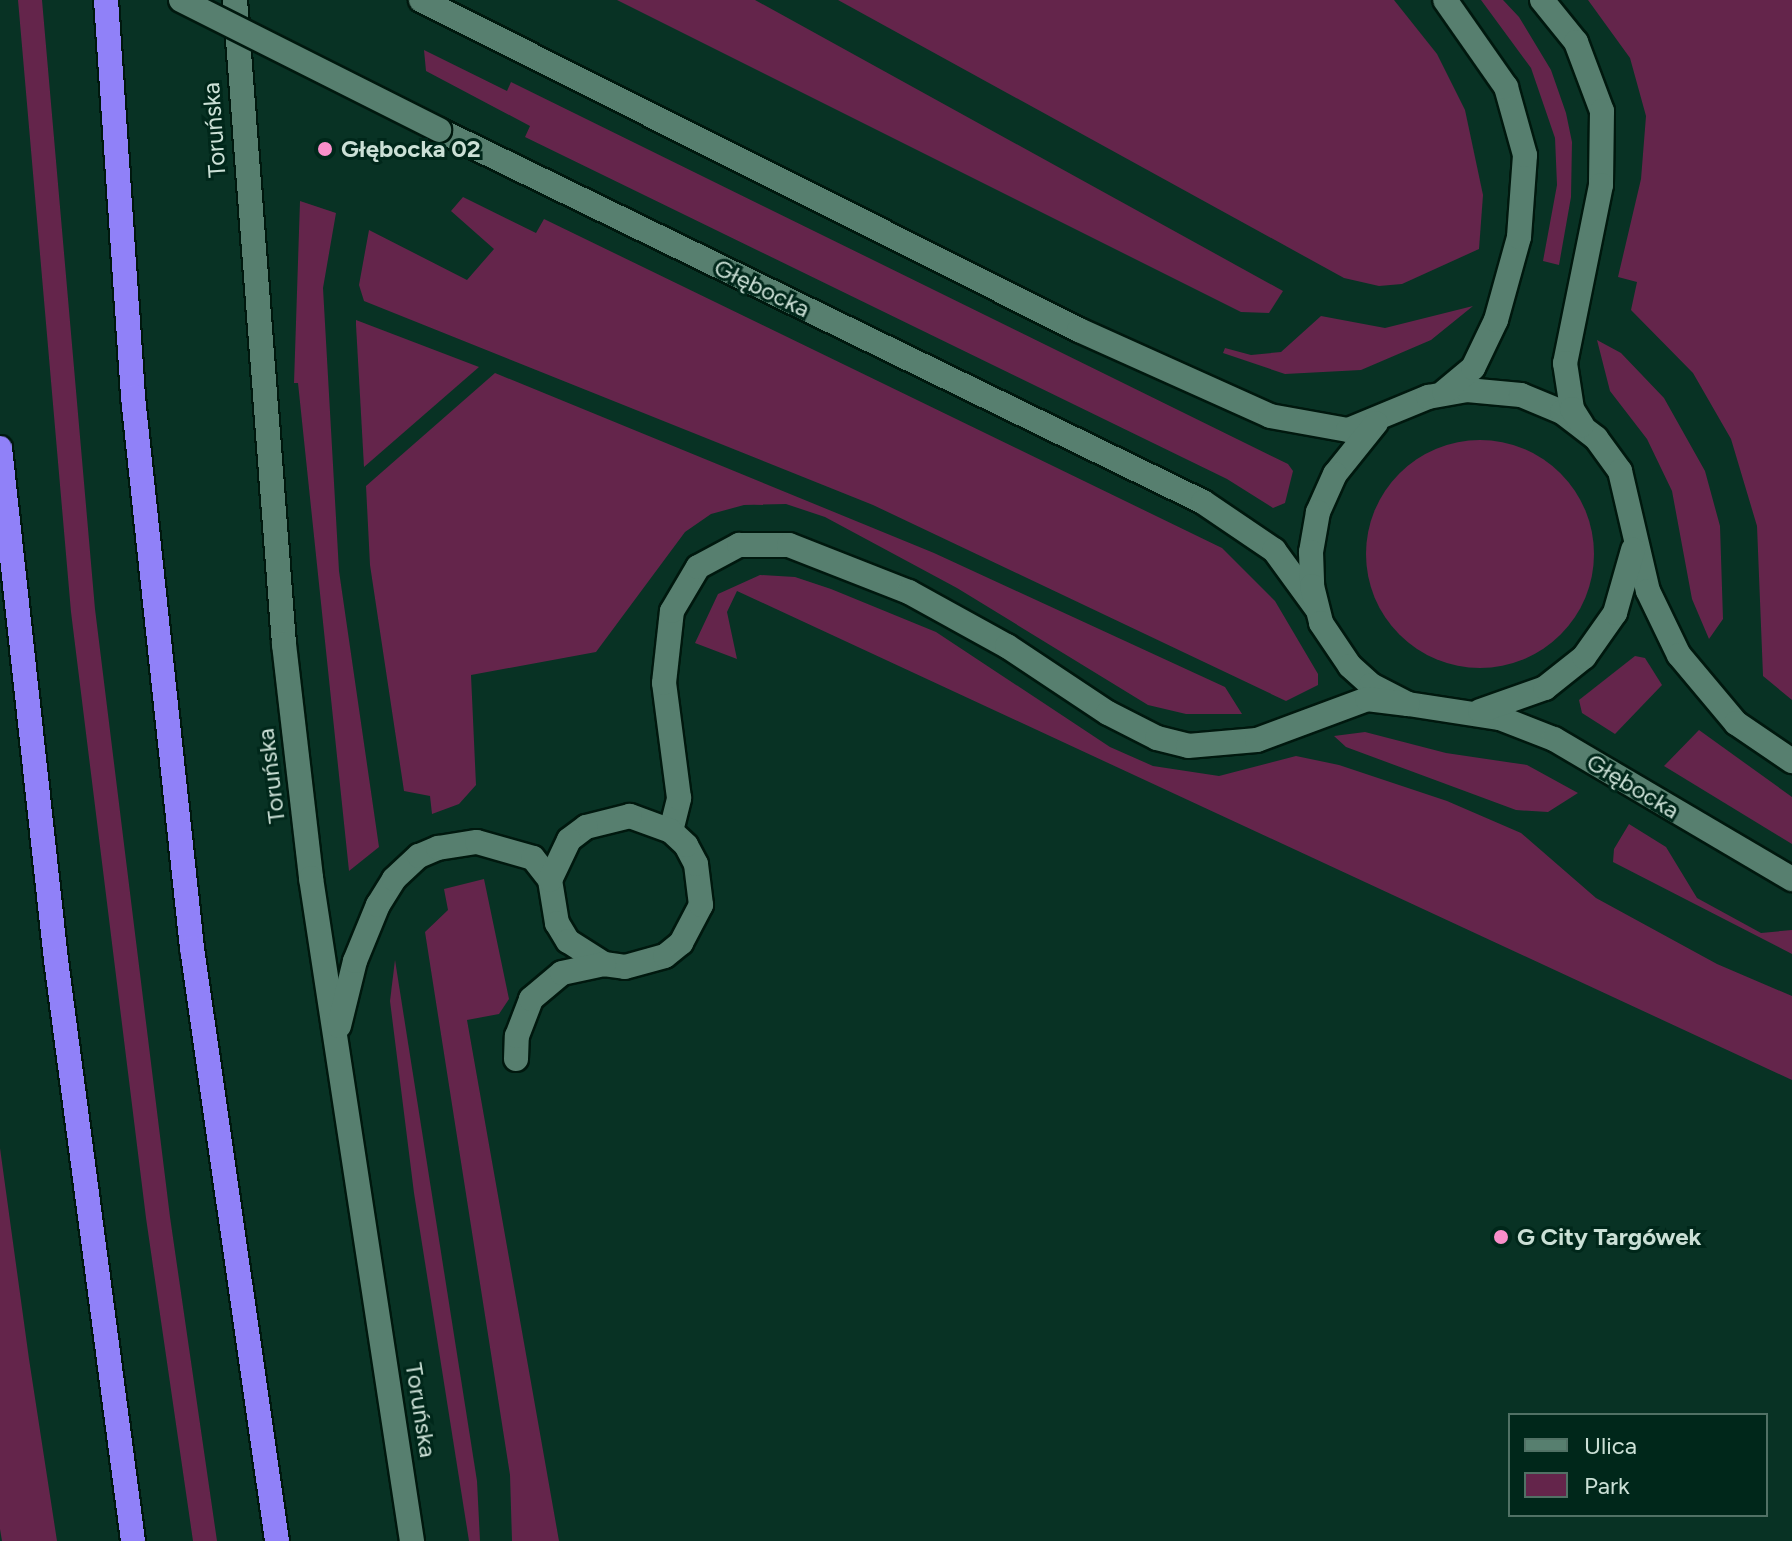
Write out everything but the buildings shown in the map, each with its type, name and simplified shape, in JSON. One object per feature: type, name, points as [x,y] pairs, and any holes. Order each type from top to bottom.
[{"type":"highway","points":[[106,0],[133,397],[192,948],[277,1541]]},
{"type":"highway","points":[[0,448],[56,960],[133,1541]]},
{"type":"street","name":"Głębocka","points":[[181,0],[439,130],[1203,502],[1274,550],[1317,609]]},
{"type":"street","name":"Toruńska","points":[[235,0],[284,644],[337,1044],[412,1541]]},
{"type":"street","points":[[1442,393],[1473,368],[1489,337],[1519,237],[1525,194],[1519,121],[1506,87],[1445,0]]},
{"type":"street","points":[[1542,0],[1576,42],[1602,111],[1601,185],[1565,363],[1572,409],[1587,429]]},
{"type":"street","name":"Głębocka","points":[[426,3],[776,181],[1227,398],[1325,429],[1348,430],[1380,420],[1442,393],[1521,395],[1562,412],[1587,429],[1620,471],[1657,614],[1679,655],[1736,723],[1792,761]]},
{"type":"street","name":"Głębocka","points":[[1380,420],[1341,463],[1318,512],[1310,564],[1317,609],[1327,635],[1350,666],[1371,685],[1408,704],[1517,723],[1554,739],[1792,879]]},
{"type":"street","name":"Głębocka","points":[[1466,712],[1524,698],[1584,657],[1625,588],[1635,535]]},
{"type":"street","points":[[671,831],[679,798],[666,707],[665,659],[672,611],[698,567],[739,545],[764,543],[818,553],[909,592],[1007,646],[1108,713],[1157,738],[1188,746],[1257,740],[1367,699],[1408,704]]},
{"type":"street","points":[[337,1044],[365,934],[394,879],[419,856],[459,843],[497,844],[533,858],[550,880],[557,923],[585,955],[604,964],[625,967],[665,956],[693,925],[701,905],[699,874],[686,845],[671,831],[630,816],[608,818],[569,840],[550,880]]},
{"type":"street","points":[[516,1059],[517,1036],[531,999],[562,973],[604,964]]},
{"type":"green space","points":[[18,0],[42,0],[95,609],[170,1217],[217,1541],[193,1541],[146,1218],[71,612]]},
{"type":"green space","points":[[617,0],[755,0],[1283,291],[1269,313],[1241,312]]},
{"type":"green space","points":[[838,0],[1394,0],[1437,54],[1465,110],[1483,195],[1479,249],[1402,284],[1379,286],[1344,278]]},
{"type":"green space","points":[[1481,0],[1503,0],[1519,17],[1551,70],[1566,113],[1572,142],[1571,197],[1559,265],[1543,261],[1557,185],[1555,138],[1531,68]]},
{"type":"green space","points":[[1588,0],[1792,0],[1792,700],[1763,676],[1757,526],[1731,439],[1693,373],[1631,310],[1637,282],[1618,277],[1641,179],[1646,116],[1630,58]]},
{"type":"green space","points":[[424,50],[507,91],[511,82],[1288,464],[1293,471],[1285,503],[1273,508],[1227,479],[525,137],[530,126],[426,71]]},
{"type":"green space","points":[[463,197],[536,233],[544,219],[1222,548],[1275,601],[1318,674],[1318,685],[1286,701],[873,505],[364,301],[359,285],[369,230],[467,280],[494,249],[451,211]]},
{"type":"green space","points":[[300,201],[336,213],[323,288],[339,571],[379,847],[349,871],[298,383],[294,383]]},
{"type":"green space","points":[[1473,306],[1431,340],[1361,370],[1285,374],[1223,353],[1225,348],[1251,355],[1281,352],[1321,316],[1385,328]]},
{"type":"green space","points":[[356,320],[479,367],[364,467],[356,325]]},
{"type":"green space","points":[[1597,340],[1621,353],[1664,398],[1705,471],[1720,526],[1723,619],[1709,639],[1692,599],[1672,491],[1647,439],[1610,391]]},
{"type":"green space","points":[[495,373],[934,553],[1225,687],[1242,714],[1186,714],[1148,705],[957,588],[825,517],[786,504],[744,505],[711,514],[685,532],[596,652],[471,675],[476,785],[459,804],[432,814],[430,796],[404,791],[370,565],[366,486]]},
{"type":"green space","points":[[1480,440],[1502,442],[1524,449],[1543,459],[1560,474],[1575,491],[1585,510],[1592,532],[1592,576],[1585,598],[1575,617],[1560,634],[1543,649],[1524,659],[1502,666],[1480,668],[1458,666],[1436,659],[1417,649],[1400,634],[1385,617],[1375,598],[1368,576],[1366,554],[1368,532],[1375,510],[1385,491],[1400,474],[1417,459],[1436,449],[1458,442]]},
{"type":"green space","points":[[760,575],[795,577],[936,632],[1110,747],[1153,766],[1219,776],[1296,756],[1339,765],[1447,801],[1521,833],[1596,898],[1717,964],[1792,996],[1792,1080],[737,591],[727,612],[737,659],[695,643],[718,594]]},
{"type":"green space","points":[[1635,656],[1645,658],[1662,685],[1615,734],[1582,713],[1579,700]]},
{"type":"green space","points":[[1699,730],[1792,797],[1792,844],[1664,766]]},
{"type":"green space","points":[[1365,732],[1446,753],[1527,765],[1578,793],[1548,812],[1516,810],[1346,747],[1334,736]]},
{"type":"green space","points":[[1629,824],[1666,847],[1697,898],[1761,933],[1792,930],[1792,954],[1613,862],[1614,849]]},
{"type":"green space","points":[[484,879],[509,999],[499,1014],[467,1020],[559,1541],[512,1541],[510,1475],[425,932],[448,910],[444,889]]},
{"type":"green space","points":[[395,960],[477,1481],[480,1541],[469,1541],[414,1193],[390,1001]]},
{"type":"green space","points":[[0,1148],[57,1541],[2,1541],[0,1529]]},
{"type":"place","name":"Głębocka 02","points":[[325,149]]},
{"type":"place","name":"G City Targówek","points":[[1501,1237]]}]
